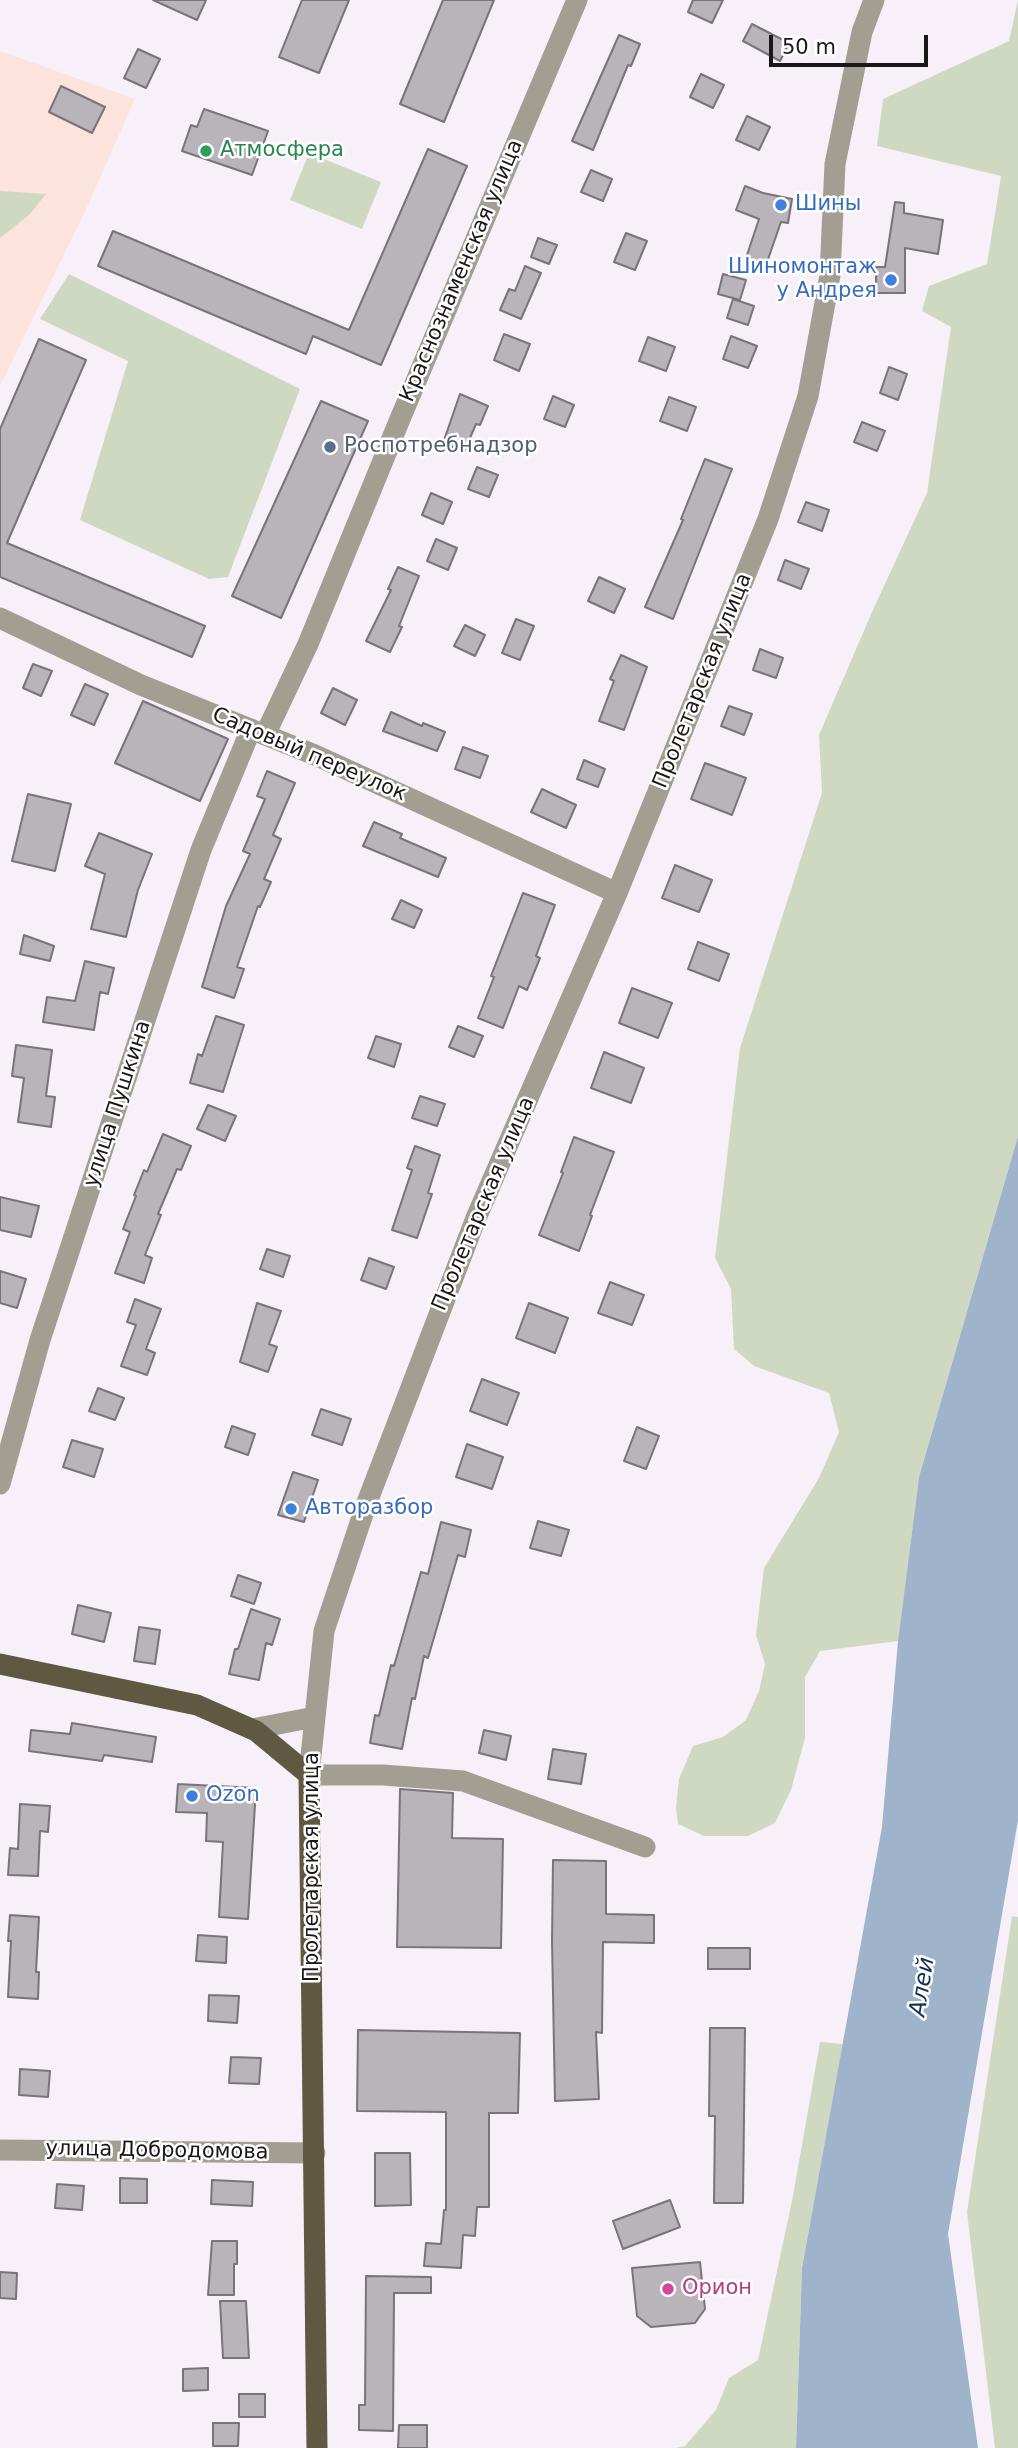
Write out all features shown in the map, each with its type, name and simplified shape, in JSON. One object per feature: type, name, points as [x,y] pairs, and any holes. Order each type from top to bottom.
[{"type":"main road","points":[[0,1664],[197,1705],[252,1729],[309,1775]]},
{"type":"main road","name":"Пролетарская улица","points":[[309,1775],[317,2448]]},
{"type":"street","name":"Краснознаменская улица","points":[[258,732],[308,644],[405,406],[577,0]]},
{"type":"street","name":"Пролетарская улица","points":[[309,1775],[324,1631],[366,1505],[476,1218],[617,893],[768,519],[808,396],[830,275],[835,164],[862,32],[874,0]]},
{"type":"street","name":"Садовый переулок","points":[[0,618],[141,685],[258,732],[617,893]]},
{"type":"street","name":"улица Пушкина","points":[[0,1483],[40,1340],[201,850],[258,732]]},
{"type":"street","points":[[252,1729],[315,1717]]},
{"type":"street","points":[[309,1775],[383,1774],[463,1781],[645,1847]]},
{"type":"street","name":"улица Добродомова","points":[[0,2150],[315,2153]]},
{"type":"shaded area","points":[[0,51],[135,99],[87,207],[0,386]]},
{"type":"green space","points":[[1018,0],[1018,1136],[919,1477],[898,1641],[820,1651],[805,1677],[805,1738],[791,1790],[775,1823],[748,1836],[704,1836],[678,1824],[676,1808],[679,1779],[693,1746],[723,1737],[746,1720],[759,1691],[765,1664],[756,1635],[764,1568],[819,1478],[839,1432],[829,1393],[754,1366],[734,1349],[731,1289],[715,1258],[740,1048],[822,793],[819,735],[927,493],[951,327],[922,311],[929,286],[987,264],[1001,176],[877,146],[883,99],[1009,41]]},
{"type":"green space","points":[[309,153],[381,182],[362,229],[290,200]]},
{"type":"green space","points":[[0,191],[46,194],[29,215],[0,238]]},
{"type":"green space","points":[[69,274],[300,389],[228,577],[209,579],[80,520],[128,361],[40,319]]},
{"type":"green space","points":[[1012,1916],[1018,1917],[1018,2448],[995,2448],[967,2212]]},
{"type":"green space","points":[[820,2042],[843,2044],[802,2268],[796,2448],[675,2448],[685,2446],[716,2410],[729,2378],[758,2360],[793,2196]]},
{"type":"water","name":"Алей","points":[[1018,1136],[1018,1820],[948,2234],[978,2448],[796,2448],[802,2268],[882,1827],[898,1641],[919,1477]]},
{"type":"building","points":[[153,0],[206,0],[197,20]]},
{"type":"building","points":[[302,0],[349,0],[319,73],[279,57]]},
{"type":"building","points":[[443,0],[494,0],[444,122],[400,104]]},
{"type":"building","points":[[693,0],[723,0],[712,23],[688,12]]},
{"type":"building","points":[[752,24],[789,43],[780,61],[743,41]]},
{"type":"building","points":[[619,35],[640,44],[631,66],[628,65],[593,150],[572,141]]},
{"type":"building","points":[[138,49],[160,59],[146,88],[124,78]]},
{"type":"building","points":[[701,74],[724,85],[713,108],[690,97]]},
{"type":"building","points":[[61,86],[105,107],[92,133],[49,112]]},
{"type":"building","points":[[204,109],[268,131],[252,175],[182,151],[191,125],[197,127]]},
{"type":"building","points":[[747,116],[770,127],[759,150],[736,140]]},
{"type":"building","points":[[428,149],[467,166],[381,365],[313,336],[306,354],[98,266],[113,231],[349,330]]},
{"type":"building","points":[[591,170],[612,179],[603,201],[581,192]]},
{"type":"building","points":[[745,186],[792,199],[788,223],[781,222],[765,268],[745,261],[759,219],[736,210]]},
{"type":"building","points":[[895,202],[904,203],[904,213],[943,220],[938,254],[905,248],[905,293],[876,293],[876,267],[885,267]]},
{"type":"building","points":[[626,233],[647,241],[635,270],[614,262]]},
{"type":"building","points":[[538,238],[557,245],[549,264],[531,257]]},
{"type":"building","points":[[525,266],[541,273],[521,319],[500,310],[509,289],[515,291]]},
{"type":"building","points":[[723,274],[746,280],[740,300],[718,294]]},
{"type":"building","points":[[733,299],[754,306],[748,325],[727,318]]},
{"type":"building","points":[[504,334],[530,344],[519,371],[494,360]]},
{"type":"building","points":[[731,336],[757,346],[748,368],[723,359]]},
{"type":"building","points":[[648,337],[675,347],[666,371],[639,361]]},
{"type":"building","points":[[39,339],[86,360],[7,543],[205,626],[192,657],[0,577],[0,429]]},
{"type":"building","points":[[889,367],[907,374],[898,400],[880,393]]},
{"type":"building","points":[[460,394],[488,406],[480,425],[476,424],[464,452],[443,443]]},
{"type":"building","points":[[553,396],[574,405],[565,427],[544,419]]},
{"type":"building","points":[[669,397],[696,407],[687,431],[660,421]]},
{"type":"building","points":[[321,401],[368,421],[281,618],[232,596]]},
{"type":"building","points":[[862,422],[885,431],[877,451],[854,442]]},
{"type":"building","points":[[705,459],[732,469],[673,619],[645,607],[683,520],[681,519]]},
{"type":"building","points":[[477,467],[498,475],[489,497],[468,489]]},
{"type":"building","points":[[431,493],[452,502],[443,524],[422,515]]},
{"type":"building","points":[[806,502],[829,510],[822,531],[798,522]]},
{"type":"building","points":[[436,539],[457,548],[448,570],[427,561]]},
{"type":"building","points":[[785,560],[809,569],[801,589],[778,580]]},
{"type":"building","points":[[398,567],[419,576],[399,626],[402,627],[390,652],[366,641],[391,590],[388,589]]},
{"type":"building","points":[[599,577],[625,589],[614,613],[588,601]]},
{"type":"building","points":[[516,619],[534,626],[520,660],[502,653]]},
{"type":"building","points":[[465,625],[485,635],[475,656],[454,646]]},
{"type":"building","points":[[760,649],[783,658],[776,678],[753,670]]},
{"type":"building","points":[[621,655],[647,667],[624,730],[599,721],[614,681],[610,679]]},
{"type":"building","points":[[33,664],[52,671],[41,696],[23,688]]},
{"type":"building","points":[[85,684],[108,694],[94,725],[71,715]]},
{"type":"building","points":[[333,688],[357,700],[345,725],[321,713]]},
{"type":"building","points":[[143,701],[228,739],[200,801],[115,763]]},
{"type":"building","points":[[729,706],[752,714],[744,735],[721,726]]},
{"type":"building","points":[[391,712],[422,726],[423,723],[445,732],[437,751],[383,731]]},
{"type":"building","points":[[463,747],[488,756],[480,778],[455,769]]},
{"type":"building","points":[[584,760],[605,769],[598,787],[577,779]]},
{"type":"building","points":[[705,763],[746,778],[732,815],[691,799]]},
{"type":"building","points":[[267,771],[295,783],[273,835],[281,839],[264,879],[271,882],[260,907],[258,906],[237,967],[244,969],[234,998],[202,987],[226,906],[250,854],[243,851],[265,799],[257,796]]},
{"type":"building","points":[[542,789],[576,805],[566,828],[531,812]]},
{"type":"building","points":[[28,794],[71,804],[55,871],[12,861]]},
{"type":"building","points":[[374,822],[402,834],[400,838],[446,858],[438,877],[363,846]]},
{"type":"building","points":[[99,833],[152,854],[138,890],[126,937],[91,929],[105,874],[85,866]]},
{"type":"building","points":[[675,865],[712,880],[699,912],[662,898]]},
{"type":"building","points":[[523,893],[555,905],[536,956],[540,958],[527,990],[519,986],[503,1028],[478,1018]]},
{"type":"building","points":[[401,900],[422,910],[414,928],[392,919]]},
{"type":"building","points":[[24,935],[54,946],[50,961],[20,954]]},
{"type":"building","points":[[698,942],[729,954],[719,981],[688,969]]},
{"type":"building","points":[[85,961],[114,968],[108,994],[100,992],[94,1030],[43,1022],[47,997],[75,1001]]},
{"type":"building","points":[[632,988],[672,1003],[658,1038],[619,1023]]},
{"type":"building","points":[[216,1016],[244,1025],[223,1092],[190,1083],[198,1054],[202,1056]]},
{"type":"building","points":[[458,1026],[483,1036],[474,1057],[449,1047]]},
{"type":"building","points":[[376,1036],[401,1044],[394,1067],[368,1058]]},
{"type":"building","points":[[16,1045],[52,1050],[46,1096],[55,1097],[51,1127],[18,1122],[24,1078],[12,1076]]},
{"type":"building","points":[[604,1052],[644,1068],[631,1103],[591,1088]]},
{"type":"building","points":[[420,1096],[445,1104],[437,1126],[412,1118]]},
{"type":"building","points":[[208,1105],[236,1116],[225,1141],[197,1129]]},
{"type":"building","points":[[163,1134],[191,1146],[181,1170],[177,1169],[158,1214],[161,1215],[145,1255],[152,1258],[144,1283],[115,1273],[130,1232],[123,1229],[136,1196],[134,1195]]},
{"type":"building","points":[[574,1137],[614,1152],[579,1251],[539,1235]]},
{"type":"building","points":[[415,1146],[440,1155],[428,1193],[432,1194],[417,1238],[392,1230],[412,1170],[407,1168]]},
{"type":"building","points":[[0,1197],[39,1206],[31,1237],[0,1230]]},
{"type":"building","points":[[267,1249],[290,1256],[283,1277],[260,1269]]},
{"type":"building","points":[[369,1258],[394,1267],[386,1289],[361,1280]]},
{"type":"building","points":[[0,1271],[26,1279],[17,1308],[0,1303]]},
{"type":"building","points":[[610,1282],[644,1295],[632,1325],[598,1313]]},
{"type":"building","points":[[135,1299],[161,1309],[146,1349],[155,1353],[147,1375],[121,1366],[136,1325],[127,1322]]},
{"type":"building","points":[[257,1303],[281,1311],[269,1344],[277,1347],[268,1372],[240,1362]]},
{"type":"building","points":[[529,1303],[568,1318],[555,1353],[516,1338]]},
{"type":"building","points":[[482,1379],[519,1393],[507,1425],[470,1411]]},
{"type":"building","points":[[98,1388],[124,1398],[115,1420],[89,1411]]},
{"type":"building","points":[[321,1409],[351,1419],[342,1445],[312,1435]]},
{"type":"building","points":[[232,1426],[255,1434],[248,1455],[225,1447]]},
{"type":"building","points":[[637,1427],[659,1436],[646,1469],[624,1461]]},
{"type":"building","points":[[72,1440],[103,1449],[94,1477],[63,1467]]},
{"type":"building","points":[[467,1444],[503,1457],[492,1489],[456,1477]]},
{"type":"building","points":[[293,1472],[318,1480],[304,1522],[278,1515]]},
{"type":"building","points":[[538,1521],[569,1530],[561,1556],[530,1548]]},
{"type":"building","points":[[441,1522],[471,1530],[465,1557],[458,1555],[428,1658],[424,1656],[402,1749],[370,1743],[375,1715],[379,1716],[391,1665],[394,1666],[421,1572],[428,1574]]},
{"type":"building","points":[[238,1575],[261,1583],[254,1604],[231,1596]]},
{"type":"building","points":[[78,1605],[111,1613],[104,1642],[72,1634]]},
{"type":"building","points":[[251,1609],[280,1619],[272,1645],[266,1643],[259,1680],[229,1674],[235,1649],[238,1649]]},
{"type":"building","points":[[139,1627],[160,1630],[155,1664],[134,1661]]},
{"type":"building","points":[[72,1723],[156,1737],[152,1762],[104,1755],[102,1761],[29,1751],[31,1730],[70,1734]]},
{"type":"building","points":[[484,1730],[511,1736],[506,1760],[479,1753]]},
{"type":"building","points":[[553,1749],[586,1754],[581,1784],[548,1779]]},
{"type":"building","points":[[178,1784],[256,1788],[248,1919],[219,1917],[223,1842],[206,1841],[207,1813],[176,1812]]},
{"type":"building","points":[[400,1789],[453,1793],[452,1838],[503,1839],[501,1948],[397,1947]]},
{"type":"building","points":[[20,1804],[50,1806],[48,1832],[40,1831],[38,1876],[8,1875],[10,1848],[18,1849]]},
{"type":"building","points":[[553,1860],[606,1861],[606,1914],[654,1915],[654,1943],[603,1942],[602,2033],[596,2032],[599,2099],[555,2101]]},
{"type":"building","points":[[10,1915],[39,1917],[36,1972],[39,1972],[38,1999],[8,1997]]},
{"type":"building","points":[[198,1935],[227,1937],[226,1963],[196,1961]]},
{"type":"building","points":[[708,1948],[750,1948],[750,1969],[708,1969]]},
{"type":"building","points":[[209,1995],[239,1996],[237,2023],[208,2021]]},
{"type":"building","points":[[710,2028],[745,2028],[743,2203],[714,2203],[715,2116],[709,2116]]},
{"type":"building","points":[[358,2030],[520,2033],[518,2113],[489,2113],[489,2207],[477,2207],[475,2236],[463,2235],[461,2268],[424,2266],[426,2243],[441,2244],[446,2210],[446,2112],[357,2111]]},
{"type":"building","points":[[231,2057],[261,2058],[259,2084],[229,2083]]},
{"type":"building","points":[[20,2069],[50,2071],[48,2097],[19,2095]]},
{"type":"building","points":[[375,2153],[410,2153],[411,2205],[375,2206]]},
{"type":"building","points":[[120,2178],[147,2179],[147,2203],[120,2203]]},
{"type":"building","points":[[212,2180],[253,2182],[252,2206],[211,2204]]},
{"type":"building","points":[[57,2184],[84,2186],[82,2210],[55,2208]]},
{"type":"building","points":[[670,2200],[680,2227],[623,2249],[613,2221]]},
{"type":"building","points":[[212,2241],[237,2241],[234,2295],[208,2295]]},
{"type":"building","name":"Орион","points":[[700,2262],[705,2309],[695,2323],[651,2327],[637,2316],[632,2268]]},
{"type":"building","points":[[0,2272],[17,2273],[16,2299],[0,2298]]},
{"type":"building","points":[[366,2276],[431,2277],[431,2293],[394,2293],[393,2431],[359,2430],[359,2405],[365,2405]]},
{"type":"building","points":[[220,2301],[246,2301],[249,2358],[223,2358]]},
{"type":"building","points":[[208,2368],[208,2390],[183,2391],[183,2369]]},
{"type":"building","points":[[239,2394],[265,2394],[265,2417],[239,2417]]},
{"type":"building","points":[[213,2423],[239,2423],[238,2446],[213,2446]]},
{"type":"building","points":[[399,2425],[427,2425],[427,2448],[398,2448]]},
{"type":"place","name":"Атмосфера","points":[[206,151]]},
{"type":"place","name":"Шины","points":[[781,205]]},
{"type":"place","name":"Шиномонтаж у Андрея","points":[[891,280]]},
{"type":"place","name":"Роспотребнадзор","points":[[330,447]]},
{"type":"place","name":"Авторазбор","points":[[291,1509]]},
{"type":"place","name":"Ozon","points":[[192,1796]]},
{"type":"place","name":"Орион","points":[[668,2289]]}]
